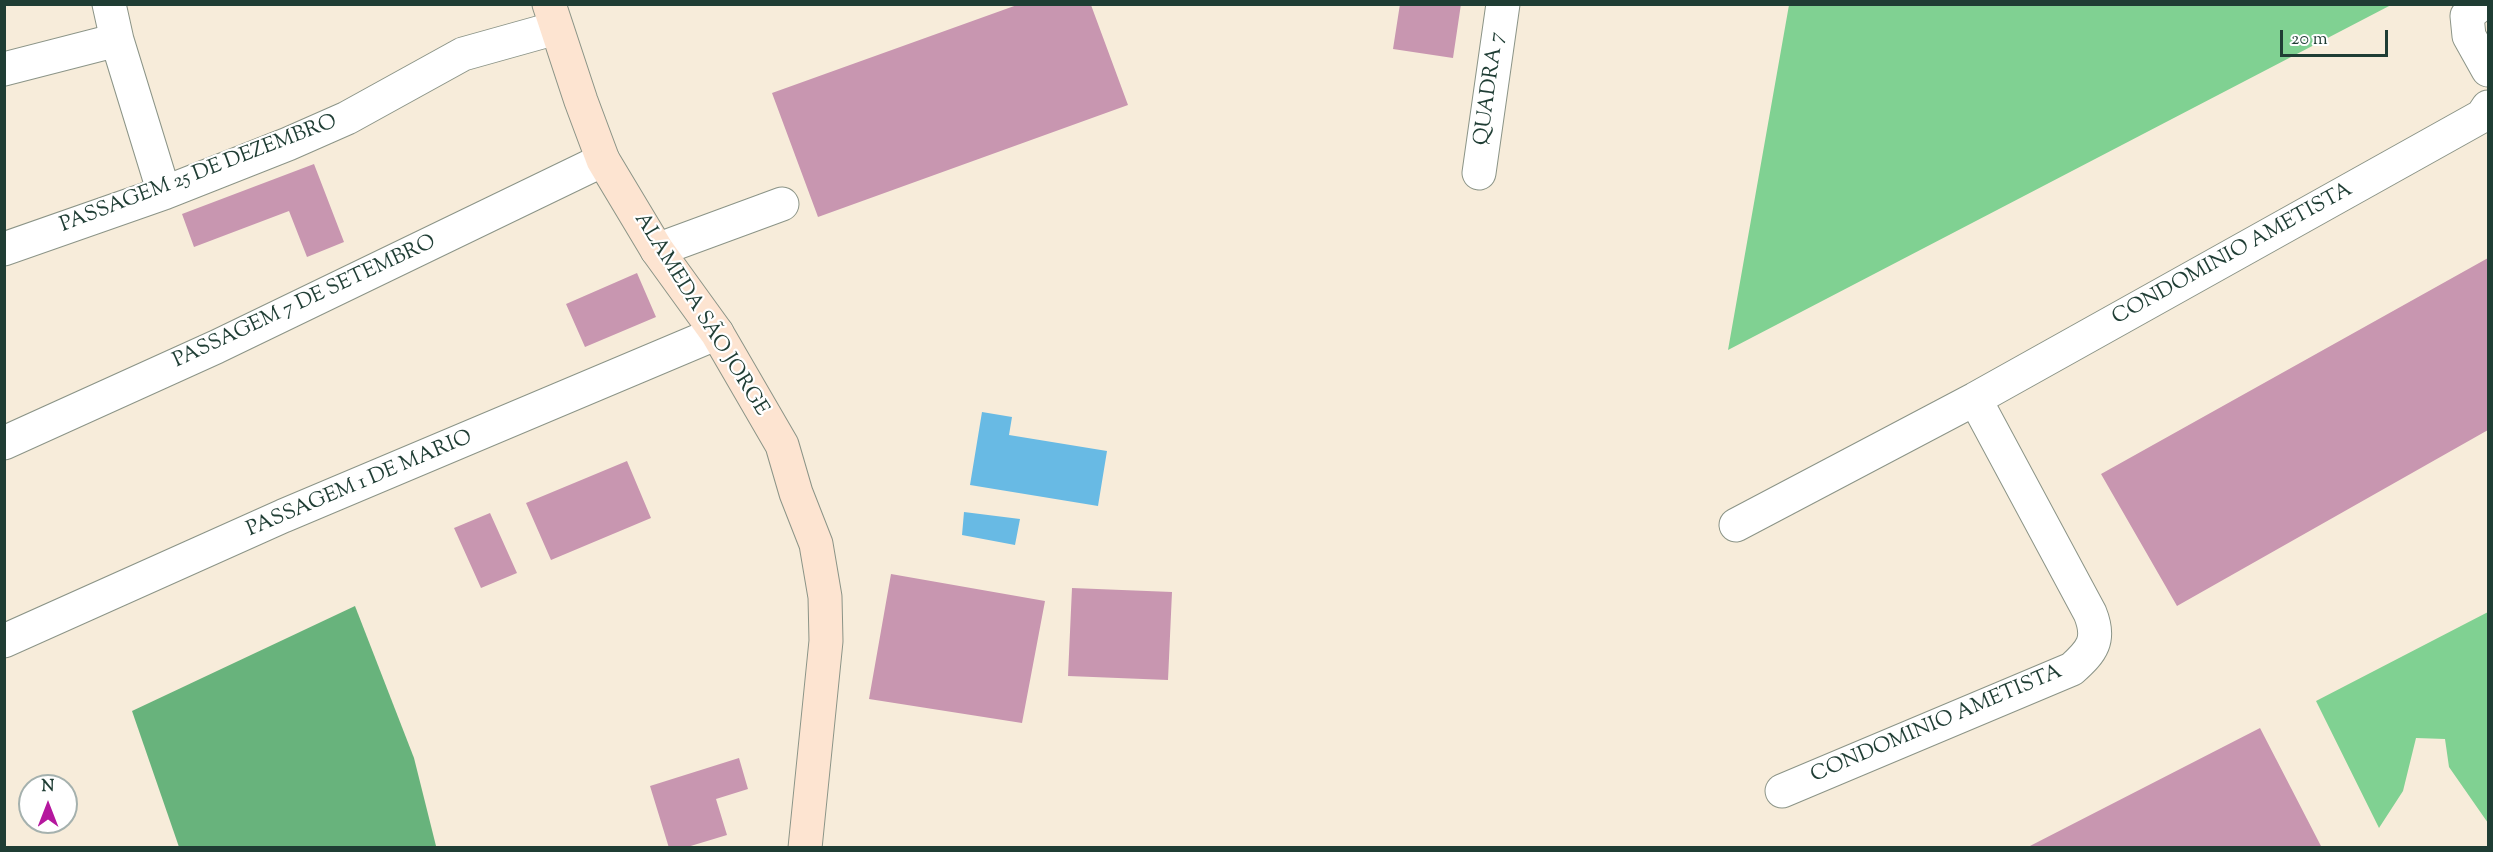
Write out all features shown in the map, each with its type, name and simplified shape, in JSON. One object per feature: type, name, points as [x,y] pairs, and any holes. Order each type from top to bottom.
[{"type":"street","points":[[109,4],[117,40],[164,193]]},
{"type":"street","name":"QUADRA 7","points":[[1479,173],[1503,4]]},
{"type":"street","points":[[2481,4],[2467,16],[2469,36],[2488,70]]},
{"type":"street","name":"ALAMEDA SÃO JORGE","points":[[553,16],[603,160],[657,250],[717,333],[782,445],[796,493],[816,544],[825,597],[826,641],[805,848]]},
{"type":"street","name":"PASSAGEM 25 DE DEZEMBRO","points":[[4,249],[248,161],[347,118],[463,54],[553,16]]},
{"type":"street","points":[[4,69],[117,40]]},
{"type":"street","name":"CONDOMINIO AMETISTA","points":[[1736,525],[1975,399],[2482,116],[2488,107]]},
{"type":"street","name":"PASSAGEM 7 DE SETEMBRO","points":[[4,443],[216,347],[603,160]]},
{"type":"street","points":[[657,250],[782,204]]},
{"type":"street","name":"PASSAGEM 1 DE MARIO","points":[[4,641],[283,516],[717,333]]},
{"type":"street","name":"CONDOMINIO AMETISTA","points":[[1782,790],[2072,669],[2086,657],[2094,645],[2096,627],[2090,613],[1975,399]]},
{"type":"green space","points":[[1789,4],[2391,5],[1728,350]]},
{"type":"green space","points":[[355,606],[414,758],[436,846],[179,847],[132,711]]},
{"type":"green space","points":[[2488,612],[2488,823],[2449,767],[2445,739],[2416,738],[2403,791],[2379,828],[2316,701]]},
{"type":"water","points":[[982,412],[1012,417],[1009,435],[1107,451],[1098,506],[970,485]]},
{"type":"water","points":[[964,512],[1020,519],[1015,545],[962,535]]},
{"type":"building","points":[[1400,4],[1461,4],[1453,58],[1393,49]]},
{"type":"building","points":[[1017,5],[1091,5],[1128,105],[818,217],[772,93]]},
{"type":"building","points":[[314,164],[344,242],[307,257],[289,211],[194,247],[182,214]]},
{"type":"building","points":[[2488,258],[2488,430],[2177,606],[2101,474]]},
{"type":"building","points":[[637,273],[656,317],[585,347],[566,304]]},
{"type":"building","points":[[627,461],[651,518],[551,560],[526,503]]},
{"type":"building","points":[[490,513],[517,573],[481,588],[454,528]]},
{"type":"building","points":[[891,574],[1045,601],[1022,723],[869,699]]},
{"type":"building","points":[[1072,588],[1172,592],[1168,680],[1068,676]]},
{"type":"building","points":[[2260,728],[2322,848],[2026,848]]},
{"type":"building","points":[[739,758],[748,789],[716,799],[727,835],[684,848],[669,848],[650,786]]}]
